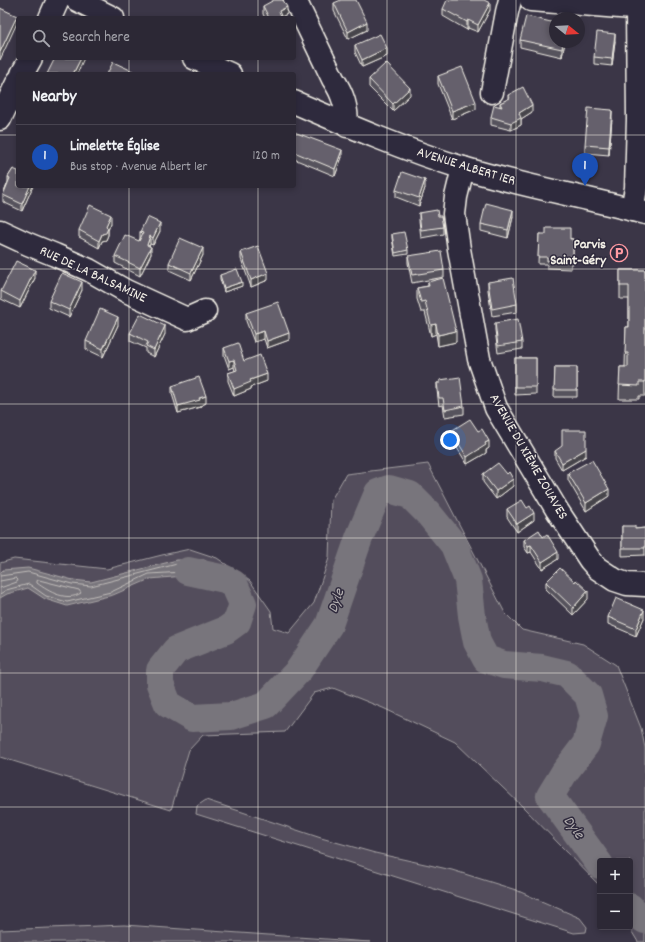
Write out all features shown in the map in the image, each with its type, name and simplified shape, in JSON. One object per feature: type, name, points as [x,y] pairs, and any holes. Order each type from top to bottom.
[{"type":"street","points":[[51,16],[58,0]]},
{"type":"street","points":[[78,0],[109,16]]},
{"type":"street","points":[[295,0],[345,103],[347,111],[347,126]]},
{"type":"street","points":[[492,92],[510,0]]},
{"type":"street","points":[[531,0],[641,9],[636,188],[639,211]]},
{"type":"street","points":[[23,72],[29,60]]},
{"type":"street","points":[[198,60],[226,72]]},
{"type":"street","points":[[322,114],[331,92],[333,79]]},
{"type":"street","points":[[0,119],[9,92]]},
{"type":"street","name":"AVENUE ALBERT 1ER","points":[[296,103],[347,126],[402,148],[463,168],[517,183],[639,211]]},
{"type":"street","name":"AVENUE DU XIÈME ZOUAVES","points":[[463,168],[456,197],[454,214],[479,359],[496,408],[557,510],[590,560],[597,568],[615,580],[627,584],[645,585]]},
{"type":"street","name":"RUE DE LA BALSAMINE","points":[[0,231],[55,254],[89,270],[126,291],[194,322]]},
{"type":"shaded area","points":[[428,464],[505,613],[522,630],[583,644],[616,665],[641,728],[645,748],[645,942],[638,942],[631,930],[633,930],[633,858],[597,858],[597,883],[524,808],[455,742],[383,708],[333,688],[314,693],[285,732],[203,735],[189,750],[171,810],[0,757],[0,563],[14,559],[107,569],[190,549],[217,558],[250,581],[271,611],[273,628],[289,633],[314,603],[329,558],[331,500],[346,474]]},
{"type":"shaded area","points":[[206,800],[321,838],[375,853],[452,870],[516,890],[580,918],[587,927],[586,932],[574,933],[196,814],[197,806]]},
{"type":"shaded area","points":[[124,925],[370,942],[0,942],[0,930]]},
{"type":"water","points":[[177,560],[204,560],[225,571],[225,579],[220,584],[184,576],[150,579],[113,595],[67,606],[45,599],[28,588],[7,594],[0,598],[0,573],[3,570],[28,568],[73,580],[91,582]]},
{"type":"building","points":[[274,0],[283,0],[287,7],[279,11],[281,16],[268,16],[263,6]]},
{"type":"building","points":[[341,0],[356,0],[367,22],[348,32],[334,3]]},
{"type":"building","points":[[447,0],[484,0],[490,3],[478,25],[468,20],[467,22],[443,9]]},
{"type":"building","points":[[0,8],[17,16],[0,52]]},
{"type":"building","points":[[526,16],[549,22],[549,46],[520,40]]},
{"type":"building","points":[[597,32],[615,34],[612,59],[594,57]]},
{"type":"building","points":[[380,34],[387,48],[362,60],[355,45]]},
{"type":"building","points":[[54,60],[80,60],[74,72],[48,72]]},
{"type":"building","points":[[113,62],[135,72],[108,72]]},
{"type":"building","points":[[386,63],[410,88],[393,104],[369,79]]},
{"type":"building","points":[[462,67],[476,102],[452,111],[438,76]]},
{"type":"building","points":[[523,87],[532,105],[519,113],[521,118],[511,123],[491,117],[494,105],[502,107],[500,103],[510,98],[508,95]]},
{"type":"building","points":[[588,108],[612,110],[609,147],[585,145]]},
{"type":"building","points":[[296,133],[342,150],[335,169],[296,153]]},
{"type":"building","points":[[13,169],[16,170],[16,188],[29,188],[22,204],[3,195],[10,178],[8,177]]},
{"type":"building","points":[[402,172],[425,180],[419,198],[396,190]]},
{"type":"building","points":[[486,203],[513,210],[508,230],[481,224]]},
{"type":"building","points":[[90,205],[111,215],[106,226],[108,228],[106,233],[102,234],[99,241],[79,230]]},
{"type":"building","points":[[437,210],[438,216],[441,216],[443,227],[421,230],[419,213]]},
{"type":"building","points":[[147,217],[160,223],[153,238],[150,236],[147,245],[151,247],[140,268],[115,256],[125,235],[139,241],[143,233],[140,232]]},
{"type":"building","points":[[546,228],[570,228],[570,239],[573,239],[573,257],[570,256],[571,261],[547,261],[547,257],[538,257],[539,234],[546,234]]},
{"type":"building","points":[[404,232],[408,250],[395,253],[392,234]]},
{"type":"building","points":[[180,238],[203,248],[191,273],[169,263]]},
{"type":"building","points":[[258,246],[268,273],[251,280],[241,252]]},
{"type":"building","points":[[441,251],[444,270],[412,275],[408,256]]},
{"type":"building","points":[[16,261],[35,270],[20,301],[1,291]]},
{"type":"building","points":[[237,269],[242,282],[224,288],[220,275]]},
{"type":"building","points":[[620,270],[645,270],[645,382],[639,382],[639,386],[619,385],[620,367],[628,367],[628,353],[625,353],[626,327],[629,327],[629,286],[620,286]]},
{"type":"building","points":[[62,273],[82,282],[69,310],[49,301]]},
{"type":"building","points":[[443,278],[456,331],[438,335],[436,324],[431,325],[425,301],[421,302],[417,288],[429,286],[428,282]]},
{"type":"building","points":[[513,278],[517,304],[492,309],[488,282]]},
{"type":"building","points":[[278,302],[289,333],[267,341],[264,331],[254,334],[246,313]]},
{"type":"building","points":[[100,309],[118,317],[103,349],[86,341]]},
{"type":"building","points":[[140,314],[165,326],[154,350],[146,346],[148,342],[130,333]]},
{"type":"building","points":[[518,319],[522,342],[498,346],[495,323]]},
{"type":"building","points":[[238,343],[244,361],[260,355],[267,374],[250,380],[251,382],[234,389],[228,373],[237,370],[234,360],[229,361],[224,348]]},
{"type":"building","points":[[515,358],[536,358],[536,387],[515,387]]},
{"type":"building","points":[[555,367],[577,367],[577,390],[554,390]]},
{"type":"building","points":[[199,377],[206,396],[199,398],[200,400],[178,406],[172,386]]},
{"type":"building","points":[[460,377],[464,406],[445,410],[443,398],[439,398],[437,383],[440,383],[440,380]]},
{"type":"building","points":[[470,419],[478,431],[482,429],[489,441],[485,443],[486,445],[467,457],[451,431]]},
{"type":"building","points":[[562,430],[586,430],[586,449],[562,463],[555,451],[562,446]]},
{"type":"building","points":[[592,460],[609,489],[586,503],[568,473]]},
{"type":"building","points":[[498,463],[507,474],[509,472],[513,479],[496,491],[483,474]]},
{"type":"building","points":[[522,500],[527,508],[530,506],[534,513],[517,524],[507,509]]},
{"type":"building","points":[[622,526],[635,526],[635,529],[645,528],[645,548],[622,548]]},
{"type":"building","points":[[539,530],[543,537],[547,534],[558,552],[542,562],[531,545],[528,546],[524,540]]},
{"type":"building","points":[[560,568],[575,582],[576,580],[588,591],[573,608],[546,582]]},
{"type":"building","points":[[616,598],[644,610],[636,629],[608,617]]},
{"type":"waterway","name":"Dyle","points":[[188,571],[225,579],[234,584],[243,604],[237,622],[226,630],[176,650],[160,670],[160,684],[168,704],[192,718],[231,716],[266,705],[299,670],[329,625],[359,538],[378,493],[389,489],[410,495],[428,513],[454,545],[468,580],[472,616],[477,642],[486,659],[504,665],[542,668],[567,674],[588,695],[594,716],[586,744],[564,773],[550,796],[597,861]]},
{"type":"waterway","name":"Dyle","points":[[633,911],[645,920]]},
{"type":"place","name":"Limelette Église","points":[[585,186]]},
{"type":"place","name":"Parvis Saint-Géry","points":[[619,253]]}]
